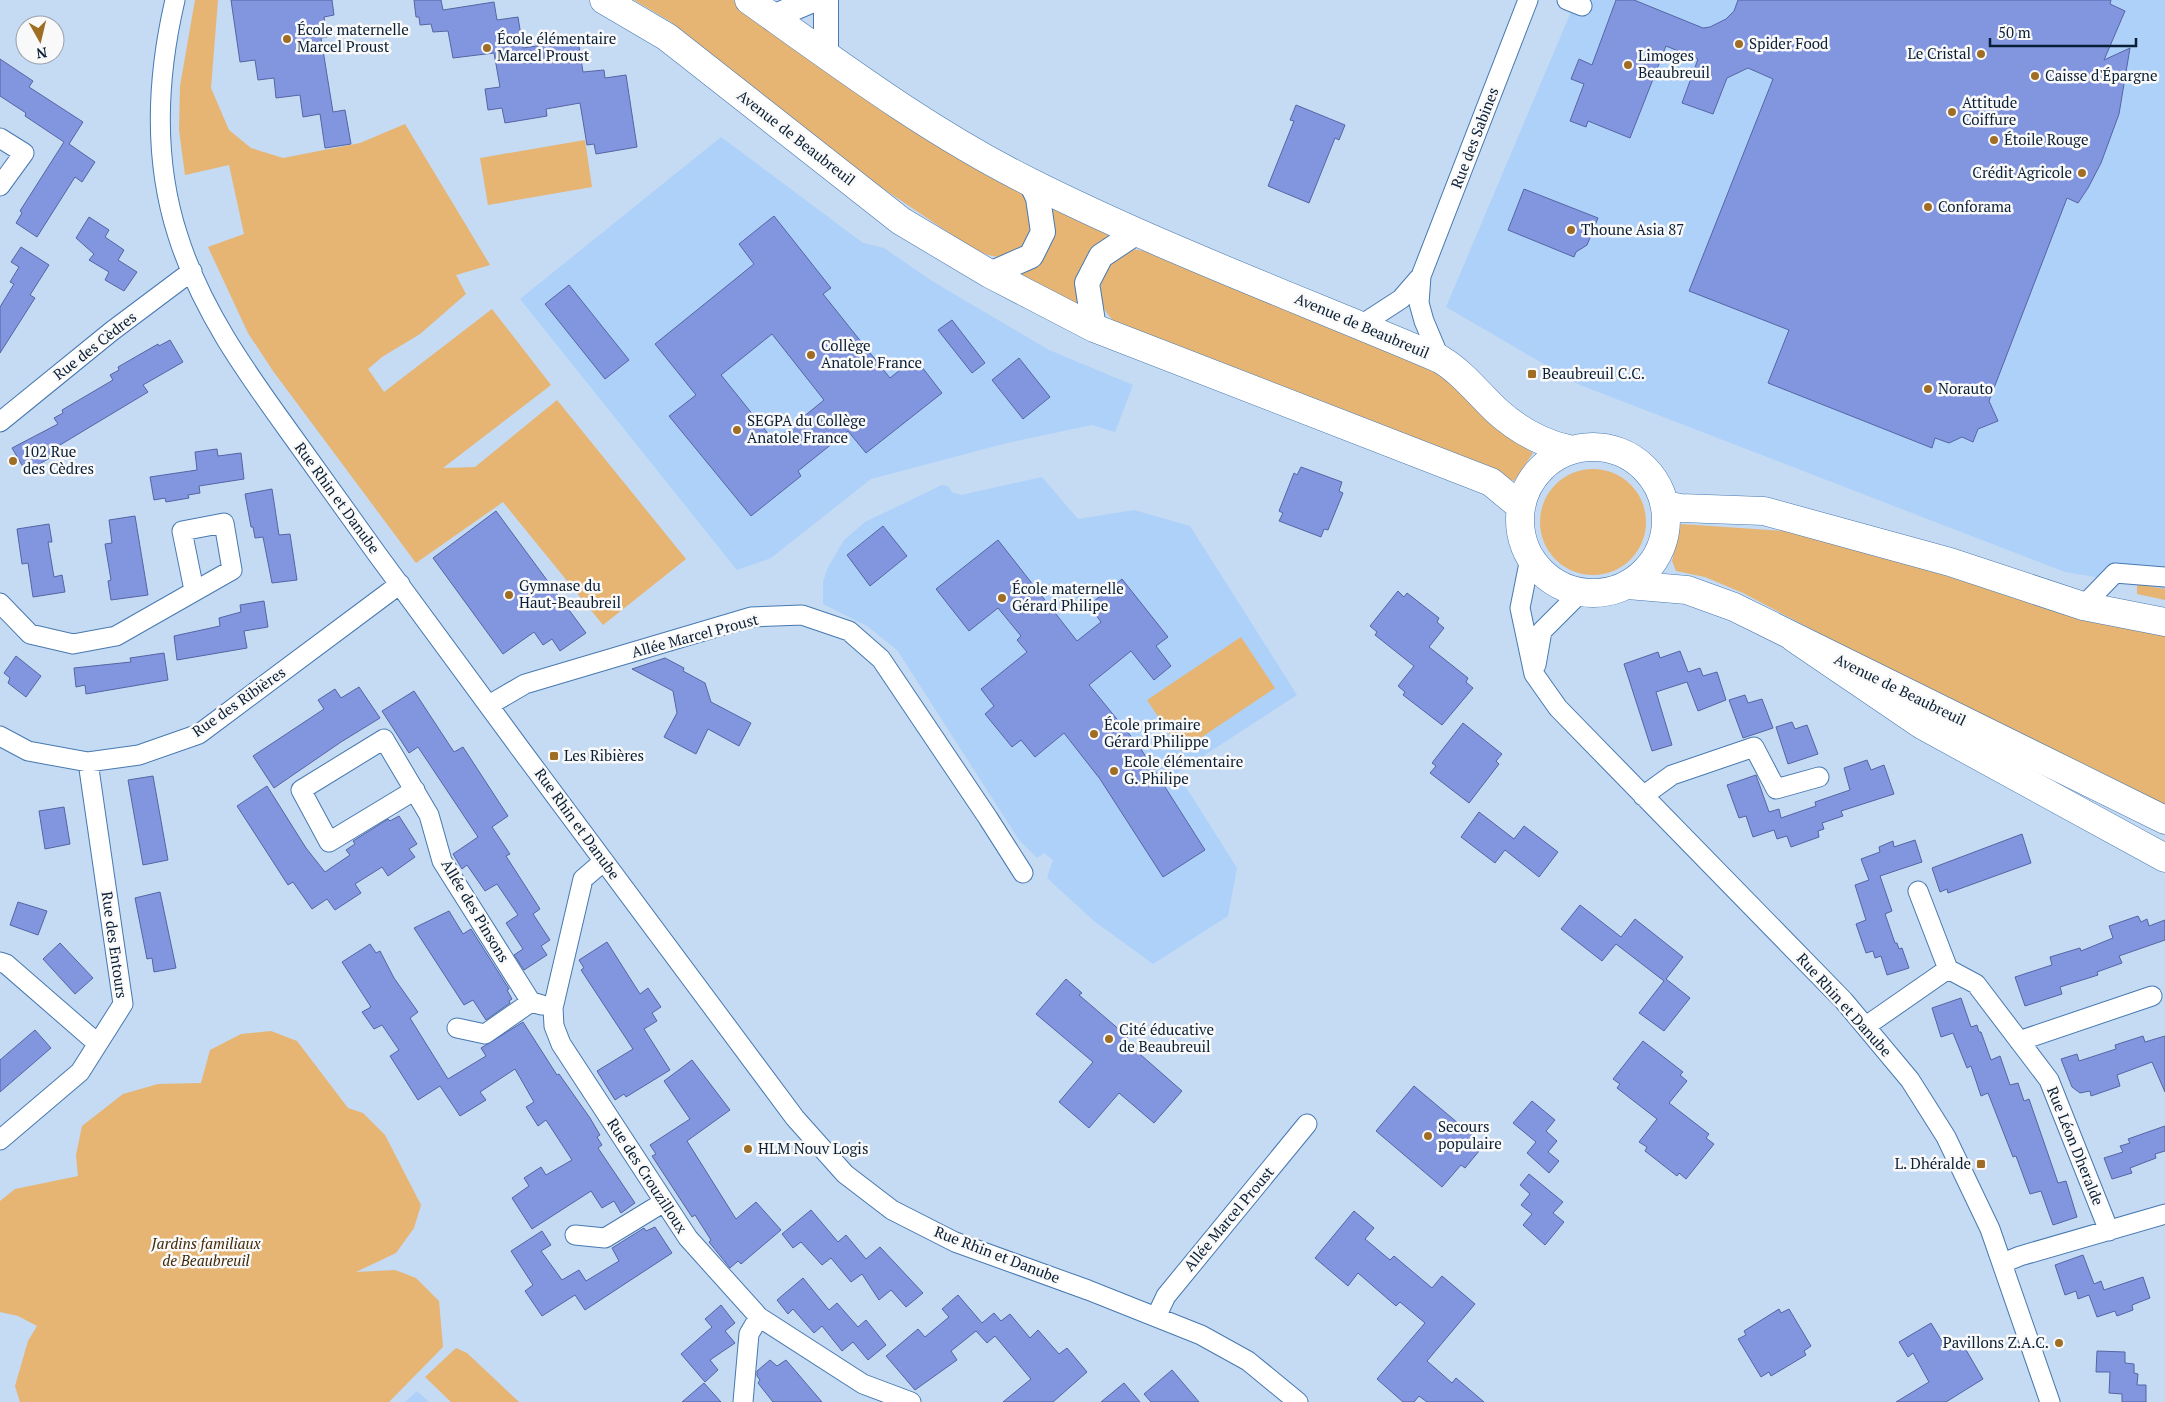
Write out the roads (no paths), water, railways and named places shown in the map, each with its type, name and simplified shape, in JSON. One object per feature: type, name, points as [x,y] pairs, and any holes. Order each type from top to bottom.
[{"type":"main road","name":"Avenue de Beaubreuil","points":[[604,0],[667,37],[901,221],[990,274],[1094,328],[1491,482],[1520,506]]},
{"type":"main road","name":"Avenue de Beaubreuil","points":[[749,0],[875,90],[951,138],[1031,183],[1137,232],[1440,359],[1461,374],[1499,412],[1528,433],[1549,444],[1568,449]]},
{"type":"main road","name":"Avenue de Beaubreuil","points":[[1593,446],[1619,451],[1635,460],[1649,472],[1660,488],[1665,505],[1667,524],[1663,542],[1655,559],[1643,574],[1628,585],[1613,591],[1597,594],[1580,593],[1551,581],[1530,558],[1520,533],[1520,506],[1526,489],[1536,474],[1555,456],[1568,449],[1593,446]]},
{"type":"main road","points":[[1665,505],[1680,508],[1764,511],[1950,562],[2083,606],[2165,622]]},
{"type":"main road","name":"Avenue de Beaubreuil","points":[[1628,585],[1687,590],[1734,607],[2165,820]]},
{"type":"main road","points":[[1794,638],[1922,725],[2165,858]]},
{"type":"street","name":"Rue Rhin et Danube","points":[[174,0],[161,73],[161,136],[172,209],[178,235],[208,310],[236,358],[400,584],[795,1118],[845,1174],[892,1210],[955,1242],[1088,1290],[1200,1335],[1248,1361],[1298,1402]]},
{"type":"street","points":[[773,17],[814,0]]},
{"type":"street","points":[[826,0],[826,55]]},
{"type":"street","name":"Rue des Sabines","points":[[1440,359],[1424,321],[1419,303],[1421,276],[1528,0]]},
{"type":"street","points":[[0,138],[24,153],[0,186]]},
{"type":"street","points":[[990,274],[1031,256],[1042,232],[1038,198],[1031,183]]},
{"type":"street","points":[[1094,328],[1087,282],[1101,256],[1137,232]]},
{"type":"street","name":"Rue des Cèdres","points":[[0,422],[112,331],[192,271]]},
{"type":"street","name":"Rue des Sabines","points":[[1361,326],[1395,304],[1421,276]]},
{"type":"street","name":"Rue Rhin et Danube","points":[[1530,558],[1520,608],[1534,674],[1558,708],[1866,1026],[1910,1080],[1946,1137],[1990,1230],[2050,1402]]},
{"type":"street","points":[[2083,606],[2115,573],[2165,577]]},
{"type":"street","name":"Rue des Ribières","points":[[0,736],[28,751],[88,762],[139,755],[199,734],[400,584]]},
{"type":"street","points":[[0,602],[30,634],[73,644],[116,636],[194,590]]},
{"type":"street","points":[[1534,674],[1542,631],[1580,593]]},
{"type":"street","name":"Allée Marcel Proust","points":[[489,705],[525,684],[751,617],[802,615],[850,631],[881,659],[1023,873]]},
{"type":"street","name":"Allée des Pinsons","points":[[414,790],[329,842],[301,790],[384,739],[430,815],[442,861],[531,1002]]},
{"type":"street","points":[[1643,796],[1672,775],[1754,747],[1776,789],[1819,777]]},
{"type":"street","name":"Rue des Entours","points":[[0,1140],[80,1072],[97,1042],[123,1004],[88,762]]},
{"type":"street","name":"Rue des Crouzilloux","points":[[604,861],[583,879],[553,1008],[554,1026],[561,1044],[688,1238],[759,1318],[862,1384],[911,1402]]},
{"type":"street","points":[[1866,1026],[1948,969],[1918,891]]},
{"type":"street","points":[[0,962],[6,964],[97,1042]]},
{"type":"street","name":"Rue Léon Dheralde","points":[[1948,969],[1976,984],[2049,1080],[2109,1230]]},
{"type":"street","points":[[2019,1040],[2152,996]]},
{"type":"street","points":[[457,1028],[485,1034],[531,1002],[553,1008]]},
{"type":"street","name":"Allée Marcel Proust","points":[[1156,1317],[1166,1296],[1308,1124]]},
{"type":"street","points":[[575,1235],[604,1238],[664,1202]]},
{"type":"street","points":[[2003,1263],[2020,1256],[2165,1214]]},
{"type":"street","points":[[743,1402],[749,1334],[759,1318]]},
{"type":"place","name":"École maternelle Marcel Proust","points":[[287,39]]},
{"type":"place","name":"Spider Food","points":[[1739,44]]},
{"type":"place","name":"École élémentaire Marcel Proust","points":[[487,48]]},
{"type":"place","name":"Le Cristal","points":[[1981,54]]},
{"type":"place","name":"Limoges Beaubreuil","points":[[1628,65]]},
{"type":"place","name":"Caisse d'Épargne","points":[[2035,76]]},
{"type":"place","name":"Attitude Coiffure","points":[[1952,112]]},
{"type":"place","name":"Étoile Rouge","points":[[1994,140]]},
{"type":"place","name":"Crédit Agricole","points":[[2082,173]]},
{"type":"place","name":"Conforama","points":[[1928,207]]},
{"type":"place","name":"Thoune Asia 87","points":[[1571,230]]},
{"type":"place","name":"Collège Anatole France","points":[[811,355]]},
{"type":"place","name":"Beaubreuil C.C.","points":[[1532,374]]},
{"type":"place","name":"Norauto","points":[[1928,389]]},
{"type":"place","name":"SEGPA du Collège Anatole France","points":[[737,430]]},
{"type":"place","name":"102 Rue des Cèdres","points":[[13,461]]},
{"type":"place","name":"Gymnase du Haut-Beaubreil","points":[[509,595]]},
{"type":"place","name":"École maternelle Gérard Philipe","points":[[1002,598]]},
{"type":"place","name":"École primaire Gérard Philippe","points":[[1094,734]]},
{"type":"place","name":"Les Ribières","points":[[554,756]]},
{"type":"place","name":"Ecole élémentaire G. Philipe","points":[[1114,771]]},
{"type":"place","name":"Cité éducative de Beaubreuil","points":[[1109,1039]]},
{"type":"place","name":"Secours populaire","points":[[1428,1136]]},
{"type":"place","name":"HLM Nouv Logis","points":[[748,1149]]},
{"type":"place","name":"L. Dhéralde","points":[[1981,1164]]},
{"type":"place","name":"Pavillons Z.A.C.","points":[[2059,1343]]},
{"type":"park label","name":"Jardins familiaux de Beaubreuil","points":[[206,1252]]}]
